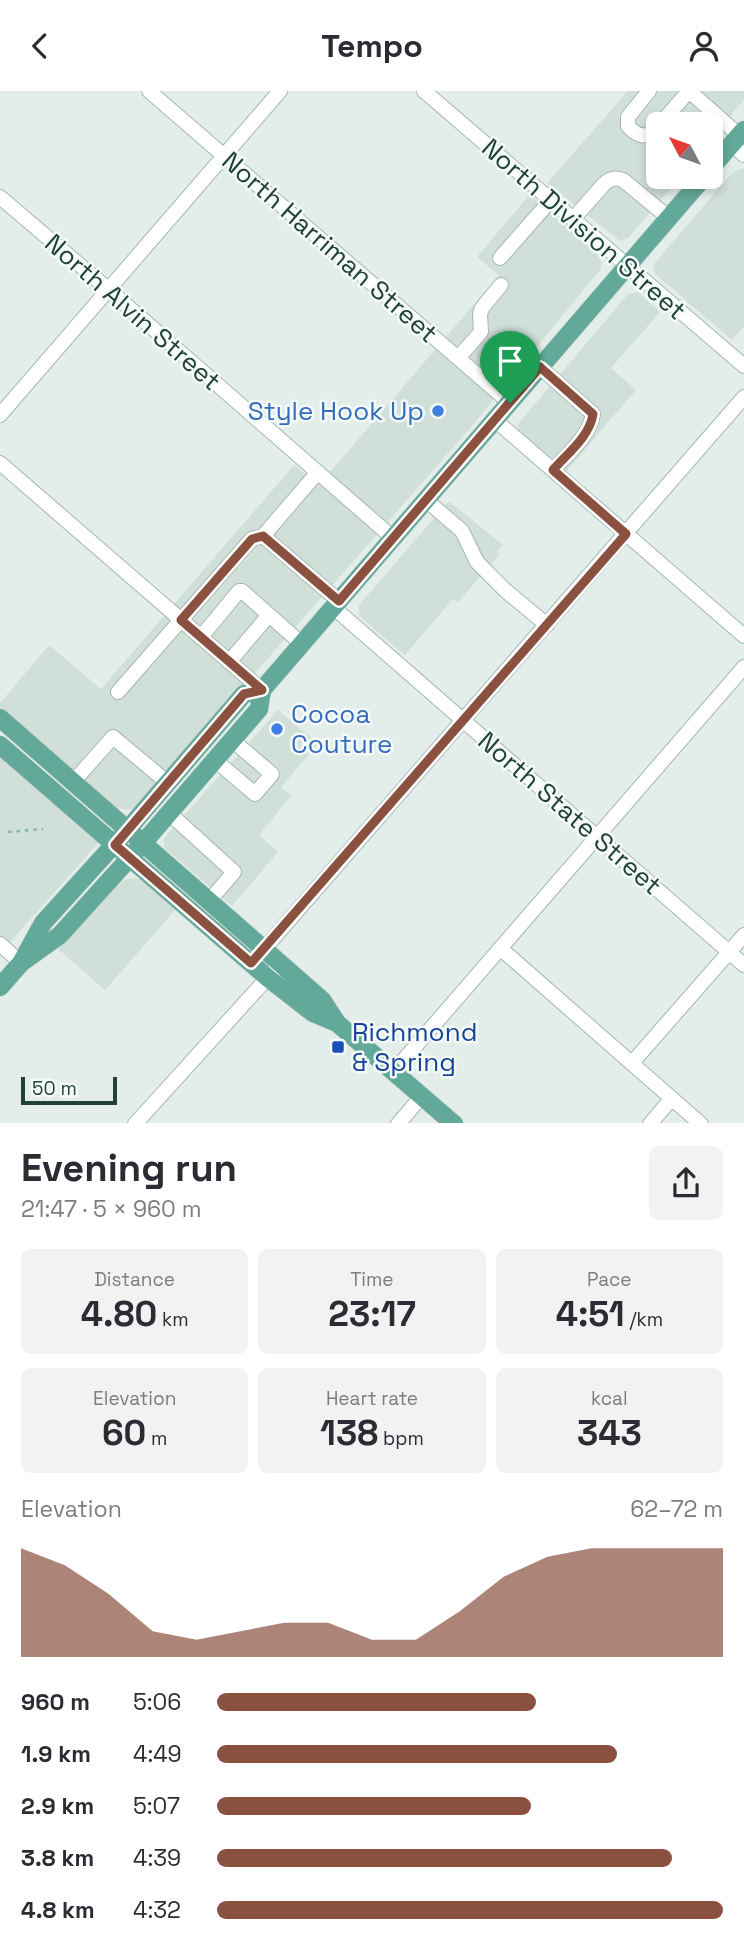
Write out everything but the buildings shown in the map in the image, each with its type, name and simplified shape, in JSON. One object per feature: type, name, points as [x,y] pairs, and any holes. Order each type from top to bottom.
[{"type":"main road","points":[[723,157],[740,141]]},
{"type":"main road","points":[[21,963],[60,935],[144,842],[259,709],[262,690],[693,189]]},
{"type":"main road","points":[[0,987],[21,963],[43,923],[115,845],[244,694],[262,690]]},
{"type":"main road","points":[[0,718],[323,1000],[337,1024]]},
{"type":"main road","points":[[0,745],[268,978],[313,1013],[337,1024],[454,1123]]},
{"type":"street","name":"North Harriman Street","points":[[149,91],[510,403]]},
{"type":"street","points":[[0,415],[280,91]]},
{"type":"street","name":"North Division Street","points":[[424,91],[744,366]]},
{"type":"street","points":[[646,136],[634,133],[628,126],[628,117],[649,91]]},
{"type":"street","points":[[670,112],[689,91],[740,141]]},
{"type":"street","points":[[573,219],[609,179],[616,177],[668,218]]},
{"type":"street","name":"North Alvin Street","points":[[0,197],[393,538]]},
{"type":"street","points":[[500,258],[551,200]]},
{"type":"street","points":[[458,358],[481,333],[482,308],[501,285]]},
{"type":"street","points":[[540,367],[593,414],[592,424],[553,470]]},
{"type":"street","points":[[251,963],[744,397]]},
{"type":"street","points":[[495,420],[744,636]]},
{"type":"street","points":[[0,463],[262,690]]},
{"type":"street","points":[[118,692],[252,539],[263,536],[318,472]]},
{"type":"street","points":[[426,500],[462,531],[477,562],[506,591],[547,625]]},
{"type":"street","name":"North State Street","points":[[263,536],[463,720],[744,965]]},
{"type":"street","points":[[201,637],[239,591],[242,591],[302,644]]},
{"type":"street","points":[[229,662],[269,615]]},
{"type":"street","points":[[394,1071],[744,667]]},
{"type":"street","points":[[74,782],[113,737],[168,783]]},
{"type":"street","points":[[215,760],[255,794],[272,774],[232,740]]},
{"type":"street","points":[[169,813],[234,872],[210,900]]},
{"type":"street","points":[[632,1063],[744,935]]},
{"type":"street","points":[[0,944],[21,963]]},
{"type":"street","points":[[500,948],[701,1123]]},
{"type":"street","points":[[135,1123],[281,963]]},
{"type":"street","points":[[398,1123],[422,1096]]},
{"type":"street","points":[[650,1123],[673,1098]]},
{"type":"path","points":[[8,832],[43,829]]},
{"type":"shaded area","points":[[628,91],[744,91],[744,100],[723,130],[723,112],[646,112],[646,189],[671,189],[628,238],[620,241],[547,183]]},
{"type":"shaded area","points":[[744,168],[744,326],[732,340],[655,274],[653,265],[718,189],[723,189],[723,184],[733,172]]},
{"type":"shaded area","points":[[530,194],[598,255],[602,263],[600,270],[472,426],[140,804],[129,810],[111,805],[0,709],[0,703],[49,645],[101,689],[294,465],[319,485],[499,275],[477,257]]},
{"type":"shaded area","points":[[638,292],[660,312],[611,368],[636,390],[565,473],[519,433],[518,424],[628,294]]},
{"type":"shaded area","points":[[449,501],[503,545],[497,552],[500,554],[458,602],[453,599],[405,655],[359,616],[359,605]]},
{"type":"shaded area","points":[[278,710],[318,744],[281,787],[291,796],[259,835],[278,852],[232,906],[164,847],[164,838]]},
{"type":"shaded area","points":[[0,752],[102,839],[0,953]]},
{"type":"shaded area","points":[[130,878],[142,879],[177,908],[105,990],[58,949],[114,888]]},
{"type":"place","name":"Style Hook Up","points":[[438,411]]},
{"type":"place","name":"Cocoa Couture","points":[[277,729]]},
{"type":"place","name":"Richmond & Spring","points":[[338,1047]]},
{"type":"route","points":[[540,367],[593,414],[592,424],[553,470],[626,534],[251,963],[115,845],[244,694],[262,690],[181,620],[252,539],[263,536],[339,601],[510,403],[540,367]]}]
